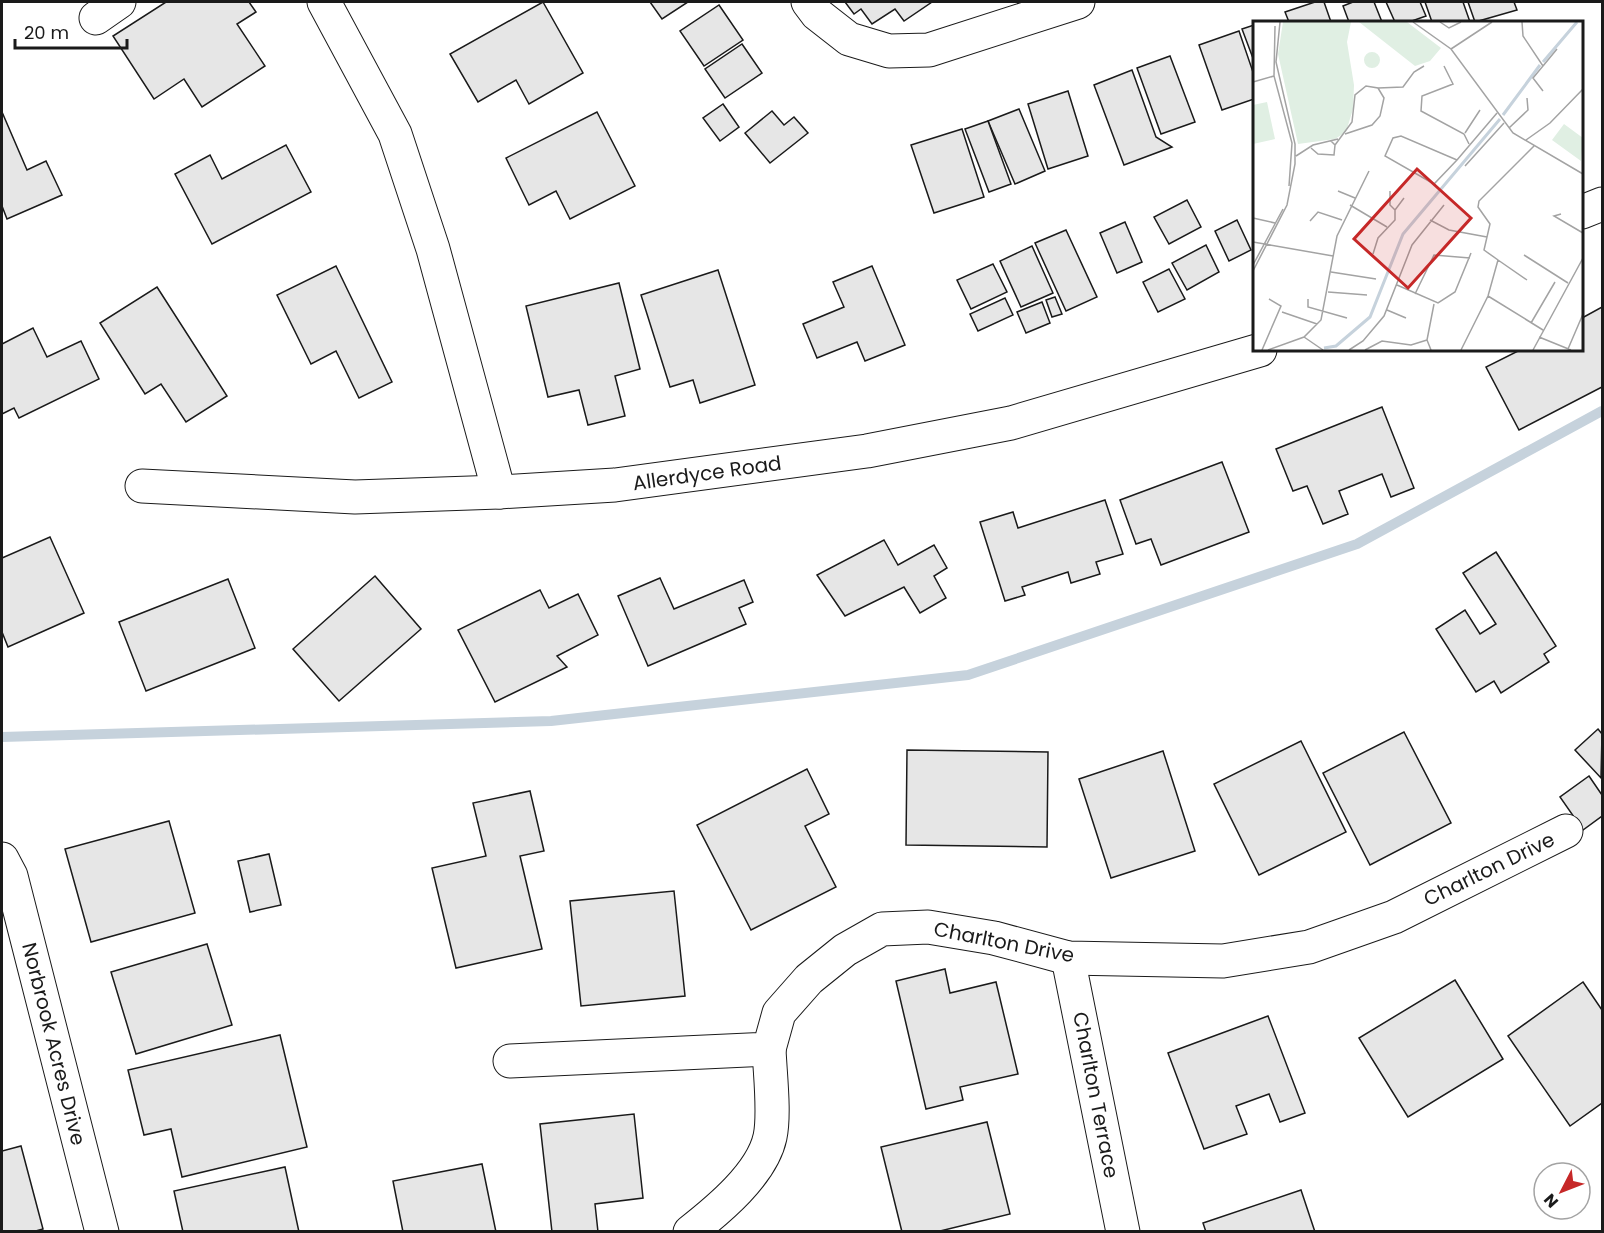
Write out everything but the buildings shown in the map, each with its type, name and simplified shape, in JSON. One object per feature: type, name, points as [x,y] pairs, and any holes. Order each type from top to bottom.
[{"type":"street","points":[[324,2],[395,134],[433,249],[499,492]]},
{"type":"street","points":[[808,2],[817,14],[849,39],[889,51],[929,50],[1078,2]]},
{"type":"street","points":[[1583,212],[1602,204]]},
{"type":"street","name":"Allerdyce Road","points":[[142,486],[355,497],[615,485],[867,451],[1011,423],[1257,351]]},
{"type":"street","name":"Charlton Drive","points":[[769,1049],[779,1013],[808,979],[845,950],[882,929],[928,927],[994,938],[1068,958],[1222,961],[1309,947],[1394,916],[1566,831]]},
{"type":"street","name":"Norbrook Acres Drive","points":[[2,859],[11,876],[102,1232]]},
{"type":"street","name":"Charlton Terrace","points":[[1068,958],[1123,1232]]},
{"type":"street","points":[[510,1061],[769,1049],[770,1138],[754,1171],[717,1210],[690,1232]]},
{"type":"waterway","points":[[2,737],[551,721],[968,675],[1357,544],[1602,411]]}]
